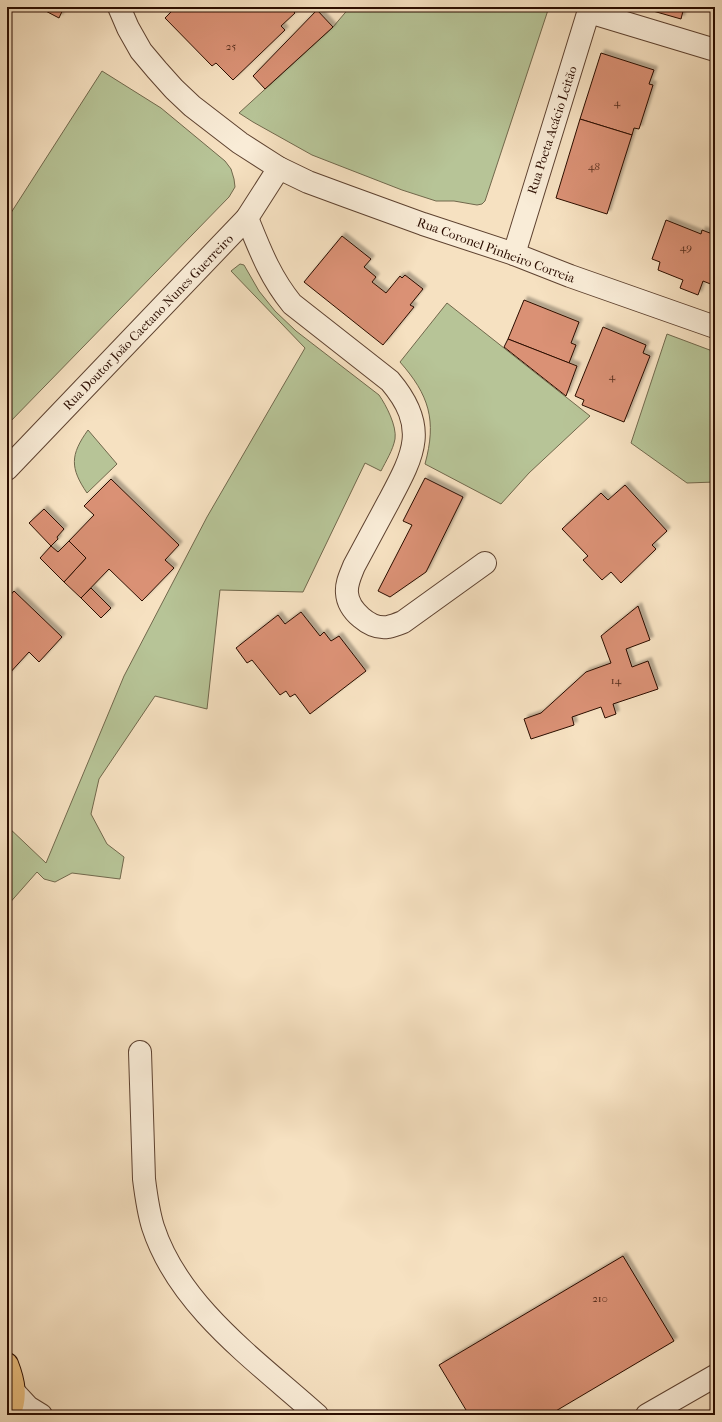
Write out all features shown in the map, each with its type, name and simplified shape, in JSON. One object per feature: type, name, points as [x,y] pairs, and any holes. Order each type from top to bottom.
[{"type":"main road","points":[[7,1364],[12,1376],[14,1393],[12,1409],[9,1415]]},
{"type":"street","name":"Rua Coronel Pinheiro Correia","points":[[119,7],[128,28],[141,51],[174,89],[192,106],[234,138],[279,168],[308,182],[514,254],[570,276],[715,327]]},
{"type":"street","points":[[590,10],[714,45]]},
{"type":"street","name":"Rua Poeta Acácio Leitão","points":[[514,254],[590,10]]},
{"type":"street","name":"Rua Doutor João Caetano Nunes Guerreiro","points":[[7,469],[247,218],[279,168]]},
{"type":"street","points":[[247,218],[264,262],[282,292],[292,304],[390,381],[400,392],[407,405],[413,422],[413,450],[406,468],[354,566],[346,592],[349,603],[366,622],[375,626],[387,628],[403,622],[485,563]]},
{"type":"street","points":[[140,1052],[146,1199],[153,1227],[163,1251],[188,1294],[204,1313],[317,1415]]},
{"type":"street","points":[[647,1415],[715,1376]]},
{"type":"street","points":[[14,1393],[28,1407],[40,1415]]},
{"type":"green space","points":[[350,7],[549,7],[485,201],[482,204],[477,205],[454,201],[436,201],[402,190],[312,155],[239,113],[333,27]]},
{"type":"green space","points":[[102,71],[161,108],[225,161],[231,169],[235,187],[229,197],[7,425],[7,219]]},
{"type":"green space","points":[[240,264],[244,265],[259,291],[275,311],[296,331],[379,395],[393,422],[395,439],[393,447],[381,471],[365,463],[303,592],[220,590],[207,709],[155,696],[99,779],[91,814],[107,844],[124,857],[120,879],[72,873],[55,882],[44,879],[37,872],[7,906],[7,826],[46,863],[124,676],[207,517],[305,348],[231,271]]},
{"type":"green space","points":[[447,303],[590,416],[529,473],[501,504],[425,464],[429,448],[430,434],[428,409],[418,386],[400,362]]},
{"type":"green space","points":[[667,334],[715,352],[715,482],[687,483],[631,443]]},
{"type":"green space","points":[[88,430],[117,464],[87,493],[77,476],[74,462],[78,447]]},
{"type":"building","points":[[38,7],[64,7],[59,18]]},
{"type":"building","points":[[176,7],[289,7],[295,13],[281,26],[285,30],[233,80],[216,63],[212,66],[165,18]]},
{"type":"building","points":[[639,7],[684,7],[681,19]]},
{"type":"building","points":[[317,10],[333,27],[265,89],[253,76]]},
{"type":"building","points":[[601,53],[654,70],[649,84],[653,85],[639,129],[634,128],[632,135],[580,119]]},
{"type":"building","points":[[580,119],[632,135],[607,214],[556,198]]},
{"type":"building","points":[[666,220],[701,234],[702,230],[715,235],[715,279],[713,285],[703,281],[698,295],[680,288],[683,280],[658,270],[660,262],[652,259]]},
{"type":"building","points":[[342,236],[371,259],[364,267],[376,277],[372,282],[386,293],[400,276],[402,278],[405,275],[423,289],[410,305],[414,307],[383,345],[304,282]]},
{"type":"building","points":[[524,300],[579,322],[571,343],[576,345],[569,363],[508,339]]},
{"type":"building","points":[[603,327],[646,345],[643,353],[650,356],[624,422],[582,405],[584,400],[575,396]]},
{"type":"building","points":[[508,339],[577,366],[566,396],[504,347]]},
{"type":"building","points":[[425,478],[463,497],[426,572],[390,597],[378,591],[412,525],[403,521]]},
{"type":"building","points":[[111,479],[179,545],[165,560],[174,568],[142,601],[109,569],[81,598],[64,582],[86,558],[69,541],[94,515],[84,506]]},
{"type":"building","points":[[625,485],[667,531],[652,545],[656,549],[621,583],[611,572],[602,580],[583,560],[588,556],[562,529],[601,493],[608,500]]},
{"type":"building","points":[[44,509],[64,529],[57,537],[58,539],[51,546],[29,523]]},
{"type":"building","points":[[69,541],[86,558],[64,582],[40,558],[51,546],[58,552]]},
{"type":"building","points":[[91,588],[111,608],[101,618],[81,598]]},
{"type":"building","points":[[14,591],[62,637],[39,662],[29,652],[7,676],[7,599]]},
{"type":"building","points":[[638,606],[650,640],[626,649],[632,667],[648,661],[658,689],[613,704],[616,714],[605,718],[601,707],[572,717],[574,725],[531,739],[524,719],[541,713],[586,672],[611,663],[601,636]]},
{"type":"building","points":[[301,612],[320,636],[324,632],[331,641],[339,636],[366,671],[310,714],[295,694],[290,697],[286,691],[280,695],[252,660],[247,663],[236,648],[278,615],[285,624]]},
{"type":"building","points":[[623,1256],[674,1341],[549,1415],[469,1415],[439,1365]]}]
